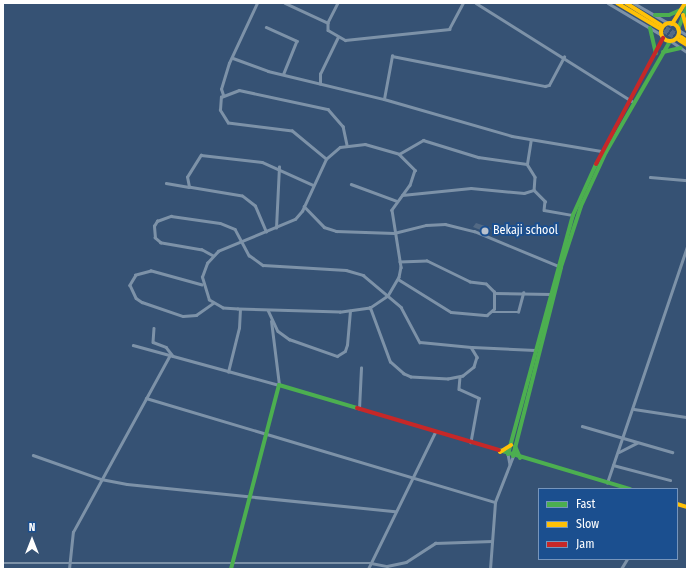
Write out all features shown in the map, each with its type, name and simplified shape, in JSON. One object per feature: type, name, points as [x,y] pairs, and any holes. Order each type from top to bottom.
[{"type":"main road","points":[[617,3],[660,26],[626,3]]},
{"type":"main road","points":[[511,455],[573,215],[601,151],[662,52],[670,41],[678,36],[678,29],[685,3]]},
{"type":"main road","points":[[531,374],[535,350],[550,294],[559,266],[593,178],[631,101],[656,55],[663,36],[664,26],[671,24],[687,7]]},
{"type":"main road","points":[[655,15],[669,15],[682,12]]},
{"type":"main road","points":[[682,12],[687,29]]},
{"type":"main road","points":[[671,24],[678,29]]},
{"type":"main road","points":[[650,28],[655,38],[656,55]]},
{"type":"main road","points":[[663,36],[670,41]]},
{"type":"main road","points":[[687,41],[680,39],[687,45]]},
{"type":"main road","points":[[662,52],[681,48]]},
{"type":"main road","points":[[231,569],[248,497],[279,385],[520,458],[626,488]]},
{"type":"main road","points":[[500,452],[513,446]]},
{"type":"main road","points":[[513,446],[520,458]]},
{"type":"street","points":[[257,3],[232,58],[223,82],[223,95],[220,110],[228,123],[292,131],[326,159]]},
{"type":"street","points":[[285,3],[328,23]]},
{"type":"street","points":[[338,3],[328,23],[328,30],[345,40],[449,29],[462,3]]},
{"type":"street","points":[[476,3],[564,57],[631,101]]},
{"type":"street","points":[[608,3],[663,36]]},
{"type":"street","points":[[634,3],[671,24]]},
{"type":"street","points":[[266,26],[297,41],[284,74]]},
{"type":"street","points":[[678,29],[687,35]]},
{"type":"street","points":[[320,84],[320,74],[338,37]]},
{"type":"street","points":[[670,41],[687,52]]},
{"type":"street","points":[[384,99],[392,56],[545,86],[549,85],[564,57]]},
{"type":"street","points":[[232,58],[320,84],[384,99],[531,140],[601,151]]},
{"type":"street","points":[[223,95],[239,90],[328,109],[343,126],[347,145]]},
{"type":"street","points":[[399,154],[423,140],[478,157],[527,164]]},
{"type":"street","points":[[531,140],[527,164],[535,177],[534,190]]},
{"type":"street","points":[[365,144],[399,154],[415,170],[392,210],[394,233],[400,262],[398,279],[388,296],[370,308],[350,311],[240,310],[213,303],[202,284],[204,271],[213,256],[242,240],[276,228],[295,218],[304,206],[326,159],[347,145],[365,144]]},
{"type":"street","points":[[189,187],[187,177],[201,155],[262,162],[279,167],[313,185]]},
{"type":"street","points":[[276,228],[279,167]]},
{"type":"street","points":[[650,177],[687,180]]},
{"type":"street","points":[[166,183],[242,196],[255,206],[266,232]]},
{"type":"street","points":[[351,184],[397,201]]},
{"type":"street","points":[[402,195],[471,188],[524,193],[534,190]]},
{"type":"street","points":[[534,190],[544,199],[545,211],[573,215]]},
{"type":"street","points":[[304,206],[328,229],[366,234],[394,233],[436,223],[457,226],[559,266]]},
{"type":"street","points":[[213,256],[202,250],[161,243],[155,238],[154,226],[157,221],[171,216],[220,223],[235,229],[252,259],[262,265],[353,271],[372,282],[406,314],[422,344],[535,350]]},
{"type":"street","points":[[608,483],[687,247]]},
{"type":"street","points":[[400,262],[439,265],[463,279],[486,284],[494,293],[492,312]]},
{"type":"street","points":[[202,284],[151,271],[136,275],[130,285],[136,298],[142,302],[183,316],[196,315],[213,303]]},
{"type":"street","points":[[398,279],[451,312],[477,316],[492,312],[518,312],[523,293]]},
{"type":"street","points":[[494,293],[550,294]]},
{"type":"street","points":[[370,308],[386,352],[395,368],[411,377],[460,377],[469,372],[476,362],[476,352],[472,347]]},
{"type":"street","points":[[228,372],[239,328],[240,310]]},
{"type":"street","points":[[133,345],[279,385],[268,310]]},
{"type":"street","points":[[270,321],[289,339],[337,356],[345,351],[347,345],[350,311]]},
{"type":"street","points":[[154,328],[153,342],[166,347],[172,356]]},
{"type":"street","points":[[69,569],[73,532],[146,398],[172,356]]},
{"type":"street","points":[[359,409],[361,368]]},
{"type":"street","points":[[460,377],[458,389],[480,398],[471,443]]},
{"type":"street","points":[[146,398],[495,502]]},
{"type":"street","points":[[634,409],[687,417]]},
{"type":"street","points":[[582,426],[672,452]]},
{"type":"street","points":[[368,569],[395,511],[435,432]]},
{"type":"street","points":[[618,452],[638,443]]},
{"type":"street","points":[[33,455],[101,479],[248,497],[395,511]]},
{"type":"street","points":[[490,569],[495,502],[510,464],[511,455]]},
{"type":"street","points":[[613,465],[670,480]]},
{"type":"street","points":[[3,563],[371,563],[387,566],[406,562],[435,543],[492,541]]},
{"type":"street","points":[[621,569],[626,560]]},
{"type":"building","name":"Bekaji school","points":[[476,223],[491,228],[488,233],[473,227]]},
{"type":"tunnel","points":[[661,25],[681,37]]},
{"type":"tunnel","points":[[659,28],[679,40]]},
{"type":"traffic: fast","points":[[678,29],[687,7]]},
{"type":"traffic: fast","points":[[655,15],[669,15],[681,10]]},
{"type":"traffic: fast","points":[[650,28],[656,53]]},
{"type":"traffic: fast","points":[[513,456],[561,267],[581,206],[606,152],[670,41]]},
{"type":"traffic: fast","points":[[663,52],[681,48]]},
{"type":"traffic: fast","points":[[508,454],[573,215],[596,164]]},
{"type":"traffic: fast","points":[[231,569],[279,385],[357,408]]},
{"type":"traffic: fast","points":[[515,446],[520,458]]},
{"type":"traffic: fast","points":[[499,450],[627,488]]},
{"type":"traffic: slow","points":[[617,3],[659,28]]},
{"type":"traffic: slow","points":[[626,3],[661,25]]},
{"type":"traffic: slow","points":[[672,24],[685,3]]},
{"type":"traffic: slow","points":[[683,15],[687,29]]},
{"type":"traffic: slow","points":[[670,23],[676,26],[679,32],[676,38],[670,41],[664,38],[661,32],[664,26],[670,23]]},
{"type":"traffic: slow","points":[[681,37],[687,41]]},
{"type":"traffic: slow","points":[[679,40],[687,45]]},
{"type":"traffic: slow","points":[[500,452],[511,445]]},
{"type":"traffic: slow","points":[[678,504],[687,507]]},
{"type":"traffic: jam","points":[[596,164],[663,38]]},
{"type":"traffic: jam","points":[[357,408],[499,450]]},
{"type":"place","name":"Bekaji school","points":[[485,231]]}]
